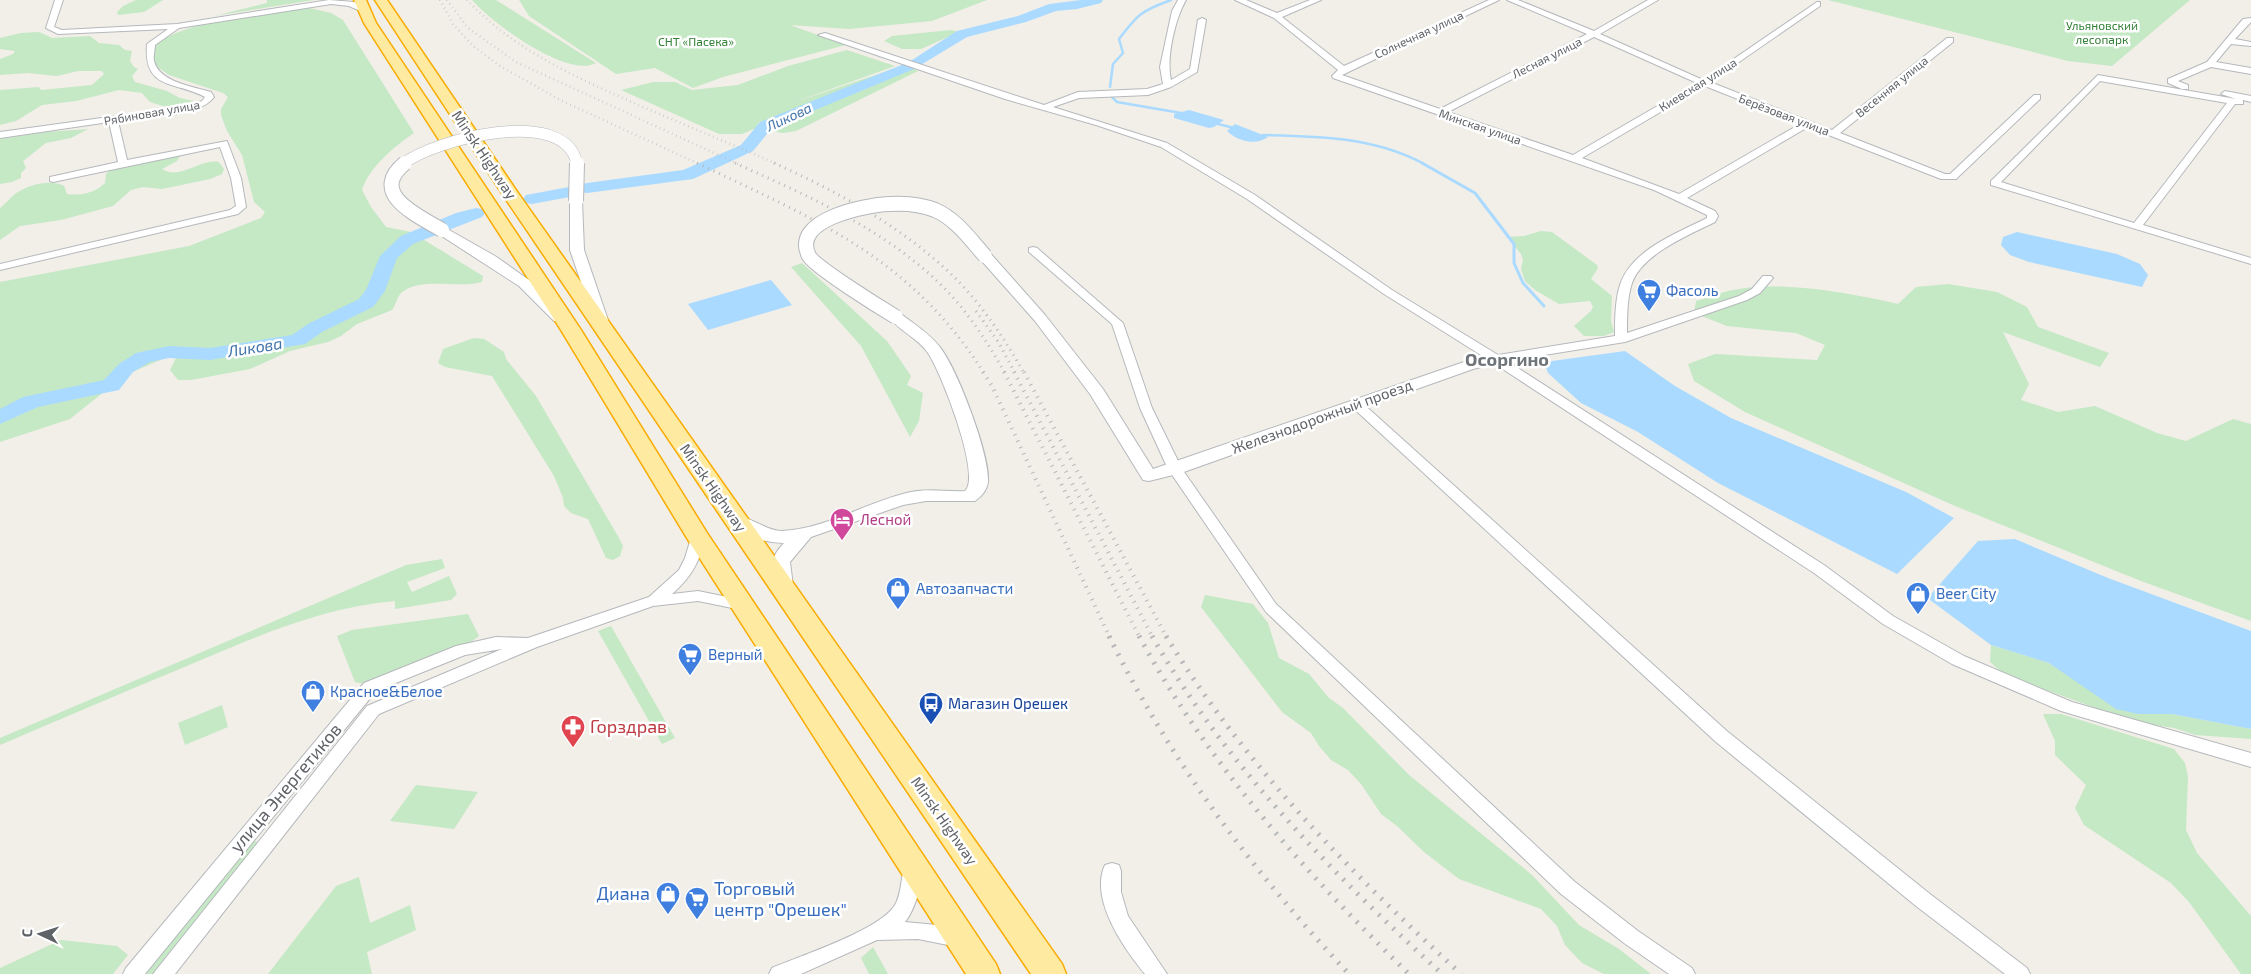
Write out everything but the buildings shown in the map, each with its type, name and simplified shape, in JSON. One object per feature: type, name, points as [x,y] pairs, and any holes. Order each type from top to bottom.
[{"type":"highway","name":"Minsk Highway","points":[[381,0],[516,203],[602,324],[735,520],[1050,974]]},
{"type":"highway","name":"Minsk Highway","points":[[362,6],[394,60],[572,330],[698,538],[984,974]]},
{"type":"street","points":[[59,0],[50,28],[53,30],[110,31],[177,26],[330,0]]},
{"type":"street","points":[[1168,85],[1164,67],[1176,11],[1182,0]]},
{"type":"street","name":"Минская улица","points":[[1240,0],[1277,16],[1342,70],[1336,76],[1682,197],[1711,212],[1713,216],[1711,220],[1658,249],[1633,271],[1626,283],[1621,338]]},
{"type":"street","points":[[1277,16],[1316,0]]},
{"type":"street","name":"Солнечная улица","points":[[1342,70],[1495,0]]},
{"type":"street","name":"Берёзовая улица","points":[[1511,0],[1594,34],[1704,83],[1940,176],[1952,178],[2037,97]]},
{"type":"street","name":"Лесная улица","points":[[1439,113],[1594,34],[1654,0]]},
{"type":"street","points":[[312,4],[343,2],[362,6]]},
{"type":"street","name":"Киевская улица","points":[[1574,159],[1704,83],[1817,4]]},
{"type":"street","points":[[1043,108],[1078,95],[1148,92],[1168,85],[1194,70],[1202,20]]},
{"type":"street","points":[[2251,20],[2246,21],[2210,64],[2175,78],[2171,82],[2186,87],[2251,99]]},
{"type":"street","name":"Рябиновая улица","points":[[0,135],[191,108],[209,101],[208,94],[165,79],[150,62],[152,44],[177,26]]},
{"type":"street","points":[[822,35],[1043,108],[1099,123],[1149,140],[1197,164],[1251,197],[1388,292],[1496,359],[1819,569],[1888,620],[1958,660],[2067,707],[2194,746],[2251,760]]},
{"type":"street","name":"Весенняя улица","points":[[1833,134],[1950,40]]},
{"type":"street","points":[[2231,41],[2251,44]]},
{"type":"street","points":[[2210,64],[2251,71]]},
{"type":"street","points":[[2251,104],[2098,78],[1995,182],[2000,186],[2251,261]]},
{"type":"street","points":[[2136,226],[2233,101]]},
{"type":"street","points":[[113,120],[124,164]]},
{"type":"street","points":[[1682,197],[1807,124]]},
{"type":"street","points":[[572,330],[524,283],[490,258],[442,230],[398,200],[392,192],[391,180],[395,173],[408,160],[432,148],[460,138],[514,132],[545,135],[565,143],[574,151],[578,164],[576,201],[577,250],[602,324]]},
{"type":"street","points":[[0,267],[234,212],[241,207],[236,178],[224,143],[53,179]]},
{"type":"street","name":"Железнодорожный проезд","points":[[804,533],[910,498],[934,495],[969,497],[975,492],[979,482],[977,468],[956,394],[944,365],[934,350],[896,317],[846,285],[809,256],[806,240],[818,225],[833,216],[862,206],[915,205],[947,217],[985,256],[1040,318],[1097,392],[1149,476],[1175,469],[1469,365],[1496,359]]},
{"type":"street","points":[[1033,250],[1117,323],[1146,408],[1175,469],[1271,608],[1568,888],[1611,923],[1685,974]]},
{"type":"street","points":[[1496,359],[1621,338],[1743,298],[1756,291],[1767,278]]},
{"type":"street","points":[[1356,404],[1722,737],[1923,900],[2020,974]]},
{"type":"street","points":[[735,520],[753,531],[769,536],[804,533]]},
{"type":"street","points":[[784,589],[779,572],[781,559],[804,533]]},
{"type":"street","points":[[652,601],[678,582],[687,571],[694,558],[698,538]]},
{"type":"street","points":[[163,974],[373,710],[531,643],[652,601],[698,596],[742,605]]},
{"type":"street","name":"улица Энергетиков","points":[[133,974],[370,687],[462,650],[496,642],[531,643]]},
{"type":"street","points":[[779,974],[875,932],[900,914],[907,898],[913,867]]},
{"type":"street","points":[[1112,871],[1112,895],[1121,923],[1133,944],[1157,974]]},
{"type":"street","points":[[875,932],[902,929],[923,930],[960,938]]},
{"type":"green space","points":[[136,0],[163,0],[144,12],[118,15],[117,12],[123,6]]},
{"type":"green space","points":[[267,0],[314,0],[214,16],[267,3]]},
{"type":"green space","points":[[472,0],[496,0],[596,63],[583,66],[567,63],[549,56],[512,34]]},
{"type":"green space","name":"СНТ «Пасека»","points":[[519,0],[987,0],[932,21],[849,29],[790,25],[846,45],[723,77],[693,88],[655,68],[616,74],[529,16]]},
{"type":"green space","name":"Ульяновский лесопарк","points":[[1828,0],[2190,0],[2112,66],[2068,61]]},
{"type":"green space","points":[[305,7],[331,13],[343,20],[414,133],[376,165],[365,182],[362,190],[371,207],[386,227],[411,232],[483,276],[482,282],[473,284],[429,284],[409,288],[401,293],[392,310],[357,324],[341,336],[328,342],[290,351],[250,369],[191,380],[178,380],[170,370],[176,358],[165,358],[125,375],[70,419],[0,442],[0,282],[189,246],[261,218],[265,212],[254,202],[242,155],[227,131],[221,115],[221,109],[228,97],[223,93],[169,75],[153,64],[155,47],[165,38],[202,25],[248,15]]},
{"type":"green space","points":[[951,30],[959,32],[921,49],[902,49],[884,41],[892,36]]},
{"type":"green space","points":[[39,32],[52,38],[90,36],[99,43],[119,45],[125,50],[132,51],[130,61],[138,69],[132,76],[135,82],[194,101],[191,104],[169,108],[150,102],[142,93],[119,90],[76,101],[42,105],[16,121],[0,125],[0,90],[39,87],[41,90],[92,85],[104,74],[102,71],[78,71],[57,76],[28,73],[0,75],[0,59],[13,54],[15,51],[0,49],[0,38],[21,33]]},
{"type":"green space","points":[[847,50],[895,66],[789,104],[905,65],[918,71],[796,131],[783,133],[764,130],[760,121],[756,128],[742,134],[719,134],[621,90],[653,82],[675,82],[692,90],[738,85],[788,66]]},
{"type":"green space","points":[[88,129],[71,138],[46,143],[23,161],[26,168],[21,173],[21,178],[0,184],[0,139],[46,132]]},
{"type":"green space","points":[[169,156],[180,156],[177,161],[162,169],[169,172],[183,171],[212,162],[219,162],[224,169],[222,174],[210,179],[162,189],[143,187],[131,190],[113,206],[61,220],[20,226],[0,240],[0,208],[13,195],[23,189],[41,183],[53,183],[64,186],[67,194],[88,193],[105,183],[106,174],[111,169]]},
{"type":"green space","points":[[686,171],[687,177],[633,186],[592,190],[593,185],[646,180]]},
{"type":"green space","points":[[1541,231],[1552,232],[1597,265],[1598,268],[1591,279],[1612,296],[1611,321],[1614,332],[1604,336],[1584,336],[1574,326],[1591,311],[1593,307],[1590,301],[1559,304],[1535,290],[1525,281],[1521,269],[1523,260],[1521,254],[1507,237],[1524,236]]},
{"type":"green space","points":[[802,263],[887,341],[911,376],[907,385],[923,393],[919,421],[910,437],[861,346],[791,267]]},
{"type":"green space","points":[[1948,284],[1997,292],[2027,307],[2038,327],[2109,353],[2100,367],[2003,332],[2029,384],[2021,400],[2058,412],[2095,406],[2157,433],[2186,441],[2233,419],[2251,424],[2251,621],[2141,581],[1955,506],[1745,412],[1694,381],[1688,364],[1715,354],[1817,360],[1825,345],[1796,333],[1727,326],[1694,313],[1696,301],[1733,290],[1772,286],[1838,292],[1898,304],[1916,287]]},
{"type":"green space","points":[[474,338],[484,339],[504,352],[506,359],[536,396],[619,538],[623,546],[620,556],[613,560],[606,558],[588,519],[571,513],[564,506],[563,498],[554,476],[492,376],[445,367],[438,363],[443,349]]},
{"type":"green space","points":[[442,559],[445,568],[407,582],[412,592],[449,576],[457,594],[451,600],[395,609],[395,601],[367,604],[313,617],[234,646],[0,745],[0,738],[406,565]]},
{"type":"green space","points":[[1205,595],[1253,604],[1268,623],[1279,658],[1309,674],[1329,698],[1343,708],[1409,775],[1532,875],[1579,925],[1619,949],[1651,974],[1604,974],[1582,963],[1565,945],[1557,926],[1541,909],[1459,879],[1424,852],[1397,826],[1381,814],[1361,784],[1348,770],[1331,760],[1311,733],[1282,712],[1201,607]]},
{"type":"green space","points":[[468,614],[479,636],[471,642],[364,684],[355,682],[337,636],[352,630]]},
{"type":"green space","points":[[611,626],[675,738],[662,744],[598,631]]},
{"type":"green space","points":[[1991,645],[2049,663],[2138,714],[2172,714],[2251,729],[2251,739],[2195,735],[2174,728],[2120,717],[2005,675],[1990,662]]},
{"type":"green space","points":[[222,705],[228,727],[185,745],[178,723]]},
{"type":"green space","points":[[2043,714],[2061,714],[2174,749],[2185,763],[2188,777],[2186,830],[2197,853],[2251,916],[2251,974],[2241,974],[2189,902],[2171,883],[2084,825],[2075,808],[2086,785],[2055,755],[2055,741]]},
{"type":"green space","points":[[416,785],[478,792],[454,829],[390,821]]},
{"type":"green space","points":[[250,840],[263,843],[156,974],[140,974]]},
{"type":"green space","points":[[359,877],[370,923],[410,905],[416,930],[367,952],[372,974],[268,974],[336,886]]},
{"type":"green space","points":[[61,940],[117,946],[128,955],[113,974],[0,974],[0,968]]},
{"type":"green space","points":[[873,947],[888,974],[869,974],[861,958]]},
{"type":"water","points":[[1189,110],[1224,120],[1209,128],[1174,118],[1174,114]]},
{"type":"water","points":[[1235,124],[1268,137],[1252,142],[1241,140],[1227,131]]},
{"type":"water","points":[[2017,232],[2117,254],[2140,264],[2148,275],[2142,287],[2029,262],[2010,255],[2001,245],[2003,237]]},
{"type":"water","points":[[771,280],[792,305],[708,330],[688,304]]},
{"type":"water","points":[[1625,351],[1675,386],[1731,418],[1906,492],[1954,518],[1897,574],[1718,483],[1638,432],[1581,403],[1548,373],[1545,364],[1552,361]]},
{"type":"water","points":[[2015,539],[2108,578],[2251,631],[2251,729],[2172,714],[2138,714],[2116,709],[2049,663],[1991,645],[1930,600],[1932,593],[1978,541]]},
{"type":"waterway","name":"Ликова","points":[[915,63],[962,34],[995,24],[1021,19],[1054,7],[1077,5],[1096,0]]},
{"type":"waterway","points":[[1110,87],[1113,64],[1123,53],[1119,39],[1141,14],[1171,0]]},
{"type":"waterway","name":"Ликова","points":[[587,188],[687,175],[747,148],[766,125],[909,66]]},
{"type":"waterway","points":[[1112,97],[1117,102],[1181,113]]},
{"type":"waterway","points":[[1214,123],[1234,128]]},
{"type":"waterway","points":[[1263,135],[1325,137],[1366,143],[1386,148],[1423,163]]},
{"type":"waterway","points":[[1423,163],[1475,193],[1514,244],[1514,263],[1523,283],[1544,306]]},
{"type":"waterway","name":"Ликова","points":[[532,199],[569,192]]},
{"type":"waterway","name":"Ликова","points":[[0,417],[31,402],[111,385],[126,368],[143,357],[169,352],[210,354],[298,340],[315,328],[366,303],[375,291],[389,256],[407,240],[476,213]]},
{"type":"railway","points":[[440,0],[453,24],[473,46],[500,66],[562,101],[699,164]]},
{"type":"railway","points":[[447,0],[468,28],[516,62],[738,164]]},
{"type":"railway","points":[[467,0],[502,32],[562,69],[627,100],[777,164]]},
{"type":"railway","points":[[697,163],[820,224],[892,270],[924,299],[955,333],[984,373]]},
{"type":"railway","points":[[735,163],[815,200],[867,228],[915,262],[937,281],[966,313],[983,336],[1005,373]]},
{"type":"railway","points":[[774,163],[845,198],[890,226],[932,257],[963,286],[982,309],[1024,373]]},
{"type":"railway","points":[[976,311],[999,343],[1015,373]]},
{"type":"railway","points":[[983,372],[992,386],[1110,637]]},
{"type":"railway","points":[[1004,372],[1140,638]]},
{"type":"railway","points":[[1014,372],[1153,638]]},
{"type":"railway","points":[[1024,372],[1167,638]]},
{"type":"railway","points":[[1139,636],[1166,683],[1196,729],[1261,816],[1333,897],[1409,974]]},
{"type":"railway","points":[[1152,636],[1181,684],[1213,730],[1284,816],[1361,897],[1442,974]]},
{"type":"railway","points":[[1166,636],[1197,684],[1230,729],[1302,816],[1379,896],[1461,974]]},
{"type":"railway","points":[[1110,637],[1159,728],[1216,814],[1280,896],[1349,974]]},
{"type":"place","name":"Фасоль","points":[[1649,312]]},
{"type":"place","name":"Лесной","points":[[842,541]]},
{"type":"place","name":"Автозапчасти","points":[[898,610]]},
{"type":"place","name":"Beer City","points":[[1918,615]]},
{"type":"place","name":"Верный","points":[[690,676]]},
{"type":"place","name":"Красное&Белое","points":[[313,713]]},
{"type":"place","name":"Магазин Орешек","points":[[931,725]]},
{"type":"place","name":"Горздрав","points":[[573,748]]},
{"type":"place","name":"Диана","points":[[668,915]]},
{"type":"place","name":"Торговый центр \"Орешек\"","points":[[697,920]]},
{"type":"district","name":"Осоргино","points":[[1507,360]]}]
